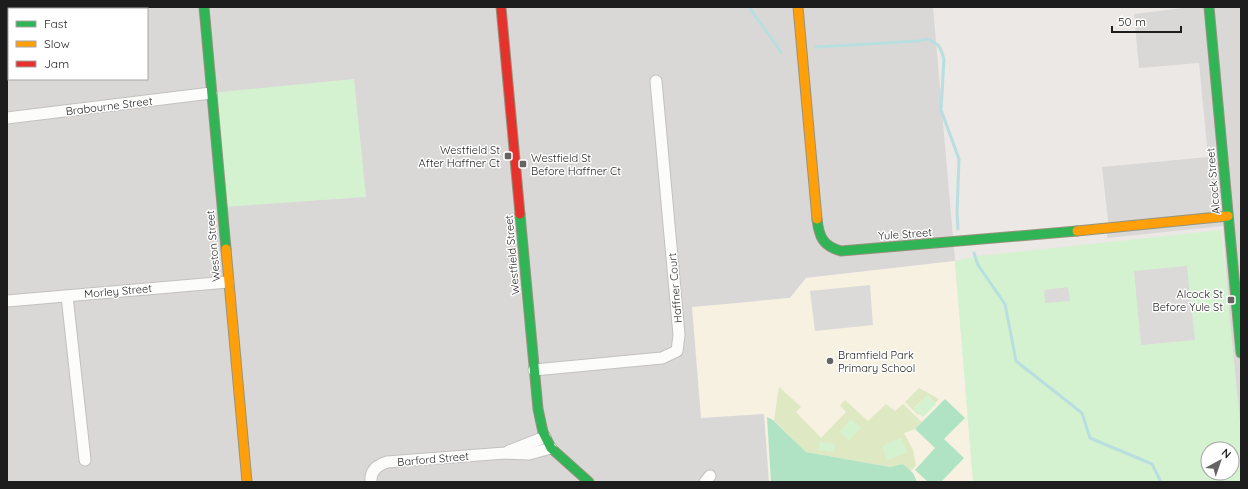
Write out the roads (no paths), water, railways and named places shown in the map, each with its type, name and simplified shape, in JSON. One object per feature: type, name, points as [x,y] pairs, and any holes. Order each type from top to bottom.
[{"type":"street","name":"Weston Street","points":[[204,7],[247,482]]},
{"type":"street","name":"Westfield Street","points":[[501,7],[538,409],[544,437],[551,448],[589,482]]},
{"type":"street","name":"Yule Street","points":[[798,7],[818,230],[820,240],[829,248],[841,251],[975,241],[1228,216]]},
{"type":"street","name":"Alcock Street","points":[[1209,7],[1228,216],[1237,270],[1241,353]]},
{"type":"street","name":"Haffner Court","points":[[534,370],[662,358],[677,351],[679,335],[656,81]]},
{"type":"street","name":"Brabourne Street","points":[[7,118],[211,93]]},
{"type":"street","name":"Morley Street","points":[[7,301],[228,282]]},
{"type":"street","points":[[67,296],[85,460]]},
{"type":"street","name":"Barford Street","points":[[505,453],[544,437]]},
{"type":"street","name":"Barford Street","points":[[370,480],[375,468],[387,462],[505,453],[529,454],[551,448]]},
{"type":"waterway","points":[[749,7],[781,52]]},
{"type":"waterway","points":[[816,47],[918,41],[928,39],[938,45],[944,59],[941,110],[959,159],[957,213],[958,229]]},
{"type":"waterway","points":[[974,253],[978,265],[1005,304],[1016,361],[1082,413],[1090,438],[1152,464],[1161,482]]},
{"type":"place","name":"Westfield St After Haffner Ct","points":[[508,156]]},
{"type":"place","name":"Westfield St Before Haffner Ct","points":[[523,164]]},
{"type":"place","name":"Alcock St Before Yule St","points":[[1231,300]]},
{"type":"place","name":"Bramfield Park Primary School","points":[[830,361]]}]
